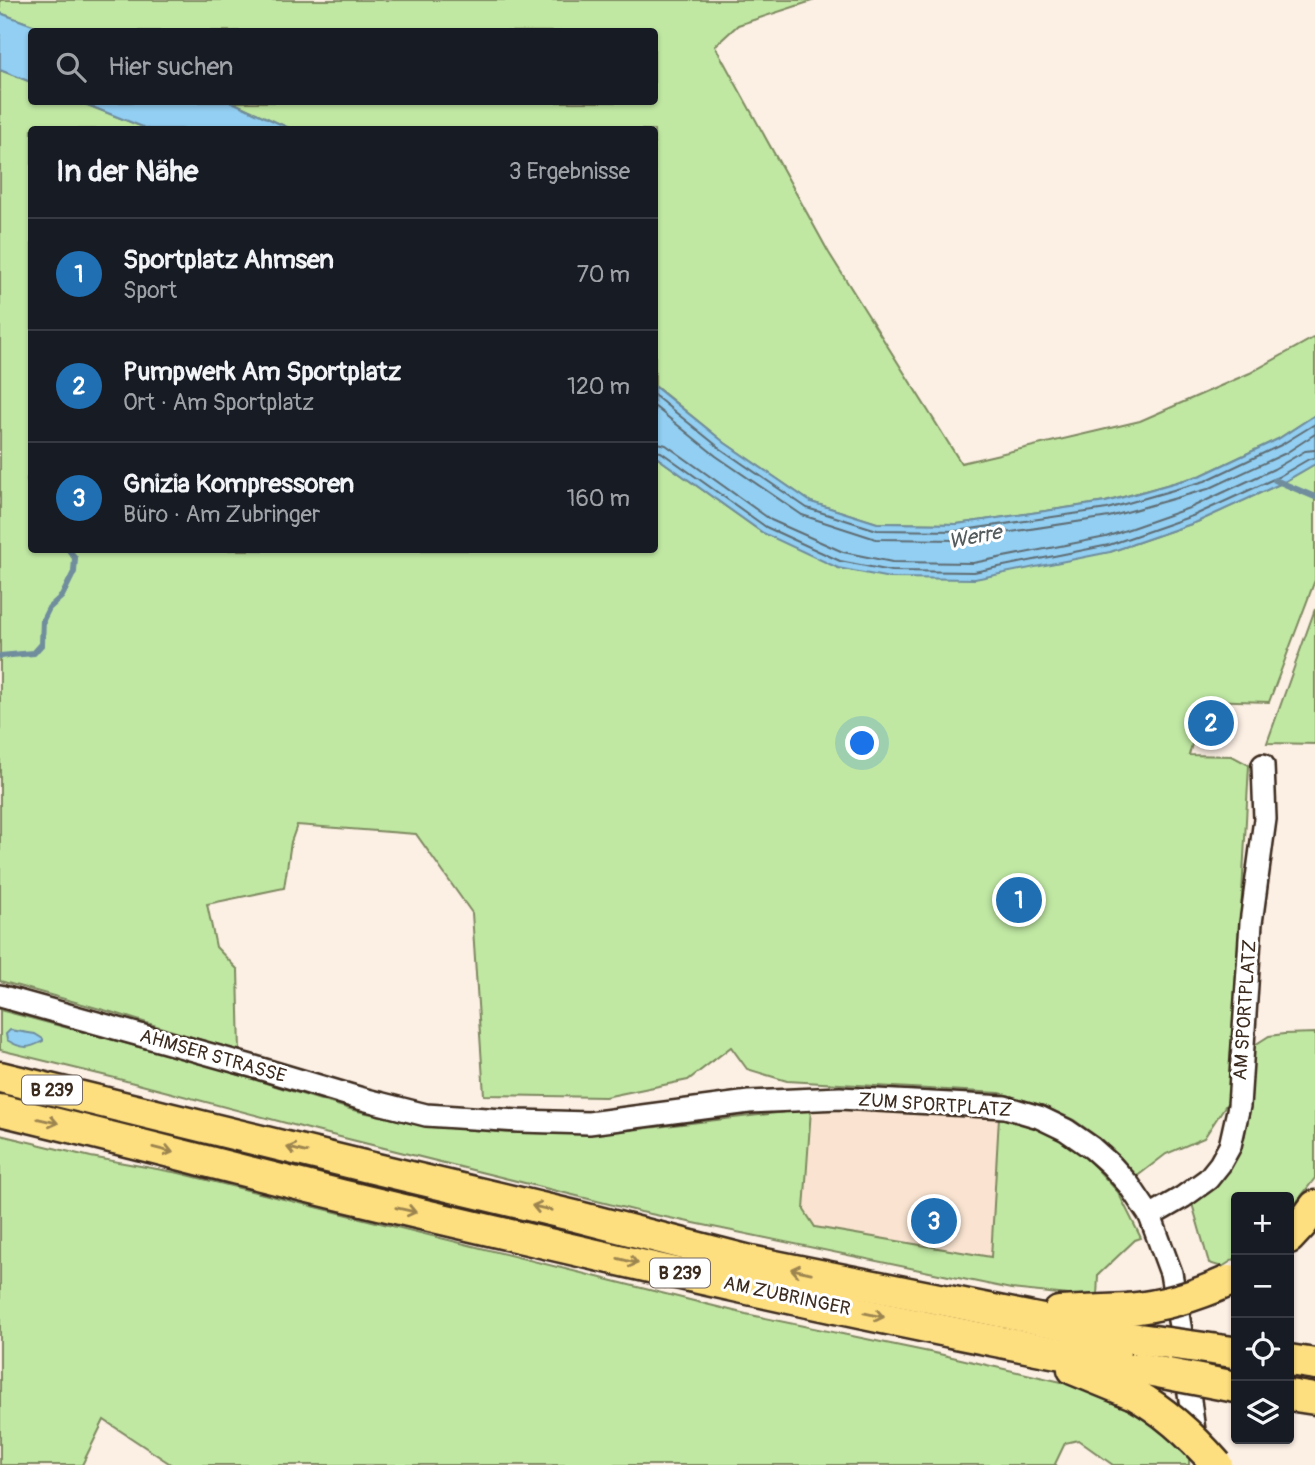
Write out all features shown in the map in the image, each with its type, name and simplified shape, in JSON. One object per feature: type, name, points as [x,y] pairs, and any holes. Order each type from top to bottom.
[{"type":"highway","name":"AM ZUBRINGER","points":[[0,1077],[751,1261],[1012,1314],[1130,1324]]},
{"type":"highway","name":"AM ZUBRINGER","points":[[0,1110],[656,1268],[1021,1347],[1135,1381],[1231,1387]]},
{"type":"highway","points":[[1294,1233],[1315,1206]]},
{"type":"highway","points":[[1130,1324],[1155,1307],[1204,1293],[1231,1280]]},
{"type":"highway","points":[[1130,1324],[1231,1351]]},
{"type":"highway","points":[[1294,1361],[1315,1364]]},
{"type":"highway","points":[[1135,1381],[1150,1403],[1199,1443],[1217,1465]]},
{"type":"highway","points":[[1294,1396],[1315,1399]]},
{"type":"street","name":"AM SPORTPLATZ","points":[[1150,1216],[1208,1179],[1230,1146],[1239,1106],[1251,923],[1265,820],[1263,765]]},
{"type":"street","name":"AHMSER STRASSE","points":[[0,996],[426,1115]]},
{"type":"street","name":"ZUM SPORTPLATZ","points":[[426,1115],[589,1123],[750,1102],[840,1097],[1005,1107],[1039,1116],[1066,1130],[1111,1165],[1129,1185],[1150,1216],[1171,1273],[1199,1465]]},
{"type":"shaded area","points":[[856,1108],[999,1117],[992,1257],[815,1227],[804,1210],[811,1109]]},
{"type":"green space","points":[[0,0],[815,0],[738,25],[715,46],[829,253],[961,463],[1140,421],[1250,373],[1315,337],[1315,415],[1278,439],[1202,475],[1105,502],[957,524],[877,523],[811,502],[725,443],[658,388],[658,126],[284,126],[239,105],[658,105],[658,28],[41,28],[0,13]]},
{"type":"green space","points":[[0,70],[28,81],[28,105],[88,105],[140,126],[28,126],[28,553],[658,553],[658,458],[763,533],[1110,552],[1197,522],[1282,483],[1315,464],[1315,580],[1269,702],[1204,700],[1189,755],[1232,756],[1249,765],[1231,1097],[1204,1138],[1166,1154],[1136,1177],[1102,1140],[1074,1120],[1044,1106],[1000,1093],[787,1081],[747,1069],[731,1047],[688,1080],[605,1097],[484,1095],[472,913],[416,834],[297,825],[291,842],[284,888],[207,904],[216,947],[238,970],[240,1052],[0,981]]},
{"type":"green space","points":[[1315,609],[1315,744],[1267,743]]},
{"type":"green space","points":[[0,1010],[211,1066],[353,1110],[426,1126],[509,1133],[614,1132],[811,1109],[804,1210],[815,1227],[991,1257],[999,1117],[1037,1128],[1059,1138],[1085,1156],[1118,1192],[1141,1238],[1135,1240],[1098,1275],[1097,1298],[1011,1289],[641,1212],[0,1050]]},
{"type":"green space","points":[[1315,1033],[1315,1178],[1294,1205],[1294,1192],[1231,1192],[1231,1261],[1222,1267],[1209,1263],[1191,1200],[1234,1157],[1245,1135],[1250,1048],[1269,1036]]},
{"type":"green space","points":[[0,1135],[91,1157],[179,1173],[746,1314],[1092,1389],[1152,1423],[1189,1454],[1189,1465],[1113,1465],[1078,1440],[1065,1443],[1056,1465],[172,1465],[104,1420],[82,1465],[0,1465]]},
{"type":"water","points":[[0,13],[41,28],[28,28],[28,81],[0,70]]},
{"type":"water","points":[[88,105],[239,105],[284,126],[140,126]]},
{"type":"water","name":"Werre","points":[[658,389],[725,443],[811,502],[877,523],[957,524],[1106,502],[1202,475],[1278,439],[1315,415],[1315,464],[1282,483],[1197,522],[1110,552],[975,579],[890,578],[838,568],[763,533],[658,458]]},
{"type":"water","points":[[10,1030],[35,1034],[43,1041],[29,1047],[17,1045],[7,1040],[6,1034]]},
{"type":"waterway","points":[[1275,480],[1315,497]]},
{"type":"waterway","points":[[0,656],[34,653],[42,644],[43,620],[49,608],[62,596],[74,572],[75,558],[71,553]]},
{"type":"place","name":"Pumpwerk Am Sportplatz","points":[[1211,723]]},
{"type":"place","name":"Sportplatz Ahmsen","points":[[1019,900]]},
{"type":"place","name":"Gnizia Kompressoren","points":[[934,1221]]}]
